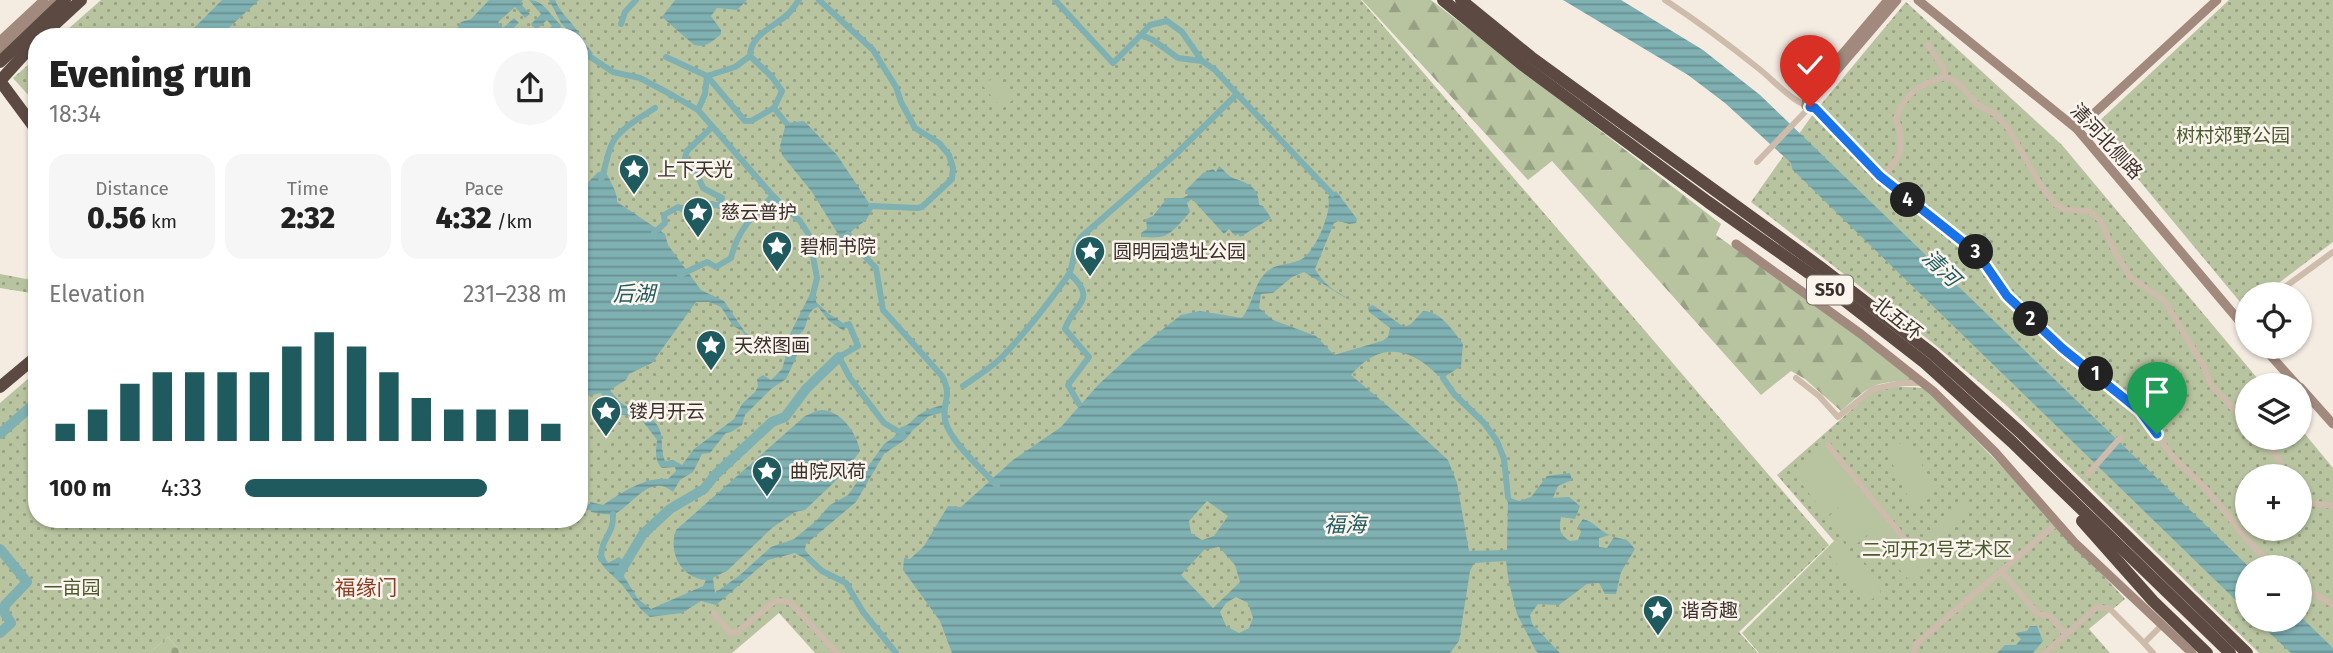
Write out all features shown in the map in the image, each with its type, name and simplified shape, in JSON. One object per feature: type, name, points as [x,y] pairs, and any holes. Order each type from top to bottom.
[{"type":"highway","points":[[36,28],[65,0]]},
{"type":"highway","points":[[50,28],[81,0]]},
{"type":"highway","name":"北五环","points":[[1443,0],[1524,66],[1813,276],[1915,355],[2194,609],[2248,653]]},
{"type":"highway","name":"北五环","points":[[1461,0],[1531,57],[1819,266],[1933,354],[2021,432],[2194,609],[2230,653]]},
{"type":"highway","points":[[0,62],[28,35]]},
{"type":"highway","points":[[28,50],[0,81],[28,119]]},
{"type":"highway","points":[[0,387],[28,364]]},
{"type":"highway","points":[[2012,442],[2153,601],[2207,653]]},
{"type":"street","points":[[0,41],[44,0]]},
{"type":"street","points":[[0,50],[56,0]]},
{"type":"street","points":[[1665,0],[1806,106],[1815,108],[1880,176],[1978,254],[2007,296],[2062,348],[2140,411],[2172,456],[2207,490],[2263,555]]},
{"type":"street","points":[[1757,162],[1806,111],[1807,96],[1888,0]]},
{"type":"street","points":[[1806,106],[1897,0]]},
{"type":"street","name":"清河北侧路","points":[[1918,0],[2077,129],[2235,316]]},
{"type":"street","points":[[2077,129],[2217,0]]},
{"type":"street","points":[[1928,45],[1943,67],[1945,77]]},
{"type":"street","points":[[1880,176],[1897,161],[1902,152],[1901,133],[1896,118],[1901,105],[1916,88],[1926,82],[1945,77],[1957,82],[1978,105],[1994,114],[2008,128],[2040,184],[2056,205],[2067,210],[2089,211],[2100,220],[2131,278],[2164,300],[2203,365],[2212,386],[2235,411]]},
{"type":"street","points":[[1736,244],[1923,383],[1996,453],[2074,542],[2192,653]]},
{"type":"street","points":[[2291,282],[2333,251]]},
{"type":"street","points":[[2274,359],[2286,373]]},
{"type":"street","points":[[1796,379],[1819,396],[1838,417],[1874,388],[1902,383],[1923,383]]},
{"type":"street","points":[[2312,401],[2333,424]]},
{"type":"street","points":[[2090,471],[2121,437]]},
{"type":"street","points":[[1828,445],[1907,542]]},
{"type":"street","points":[[2312,503],[2333,506]]},
{"type":"street","points":[[1914,653],[1916,644],[2057,523]]},
{"type":"street","points":[[2001,571],[2038,614],[2050,616],[2066,635]]},
{"type":"street","points":[[2312,592],[2333,605]]},
{"type":"street","points":[[713,613],[730,633],[737,632],[775,601],[790,602],[837,653]]},
{"type":"street","points":[[2045,653],[2097,607],[2110,609],[2152,653]]},
{"type":"street","points":[[2144,643],[2162,625]]},
{"type":"street","points":[[2052,647],[2058,653]]},
{"type":"green space","name":"圆明园遗址公园","points":[[101,0],[1361,0],[1829,545],[1739,632],[1758,653],[815,653],[779,613],[732,653],[182,653],[168,637],[149,653],[0,653],[0,403],[28,379],[28,528],[588,528],[588,28],[69,28]]},
{"type":"green space","points":[[1362,0],[1431,0],[1721,224],[1716,235],[1860,337],[1914,380],[1874,386],[1841,411],[1805,379],[1791,371],[1761,395],[1552,161],[1528,180]]},
{"type":"green space","name":"树村郊野公园","points":[[2229,0],[2333,0],[2333,242],[2280,282],[2235,282],[2235,296],[2094,126]]},
{"type":"green space","points":[[1906,2],[2062,145],[2235,352],[2235,359],[2241,359],[2253,373],[2235,373],[2235,450],[2312,450],[2312,443],[2333,468],[2333,653],[2259,653],[2238,632],[2312,632],[2312,555],[2235,555],[2235,629],[2005,404],[1934,344],[1751,202],[1813,114]]},
{"type":"green space","points":[[28,65],[28,95],[13,78]]},
{"type":"green space","points":[[995,76],[1014,99],[1002,109],[983,86]]},
{"type":"green space","points":[[0,274],[28,279],[28,293],[0,288]]},
{"type":"green space","name":"二河开21号艺术区","points":[[1891,386],[1925,388],[2125,599],[2089,629],[2110,653],[1759,653],[1742,633],[1834,541],[1777,475],[1873,391]]},
{"type":"green space","points":[[1904,442],[1915,448],[1931,487],[1926,500],[1913,503],[1894,468],[1892,452]]},
{"type":"green space","points":[[1826,447],[1885,520],[1853,547],[1828,517],[1841,506],[1827,516],[1793,473]]},
{"type":"green space","points":[[1965,497],[1975,507],[1952,530],[1942,519]]},
{"type":"green space","points":[[1939,522],[1949,533],[1927,554],[1930,558],[1908,579],[1898,568],[1920,548],[1917,543]]},
{"type":"green space","points":[[1888,523],[1900,538],[1867,565],[1855,550]]},
{"type":"green space","points":[[1841,539],[1881,592],[1866,604],[1826,550]]},
{"type":"green space","points":[[168,637],[182,653],[149,653]]},
{"type":"water","points":[[222,0],[259,0],[229,28],[194,28]]},
{"type":"water","points":[[489,0],[523,0],[520,3],[530,14],[525,18],[515,7],[498,22],[503,28],[458,28],[461,22],[471,19]]},
{"type":"water","points":[[529,0],[543,6],[561,25],[560,28],[550,28],[552,26],[547,20],[534,28],[531,24],[541,14]]},
{"type":"water","points":[[549,0],[555,0],[575,28],[566,28]]},
{"type":"water","points":[[675,0],[747,0],[737,10],[717,8],[711,16],[721,34],[709,44],[698,46],[662,17]]},
{"type":"water","points":[[1563,0],[1621,0],[1703,50],[1760,95],[2237,555],[2235,599],[1792,169],[1791,163],[1725,103],[1688,75]]},
{"type":"water","points":[[514,18],[519,23],[514,28],[503,28]]},
{"type":"water","points":[[588,47],[593,53],[588,61]]},
{"type":"water","points":[[804,121],[837,155],[873,209],[866,220],[848,234],[843,242],[812,192],[782,155],[780,146],[786,123]]},
{"type":"water","points":[[1219,166],[1231,177],[1254,189],[1259,205],[1263,206],[1271,218],[1240,237],[1238,234],[1235,236],[1229,229],[1224,234],[1192,199],[1187,203],[1190,212],[1172,231],[1163,236],[1141,237],[1141,233],[1147,229],[1146,219],[1153,216],[1167,198],[1183,198],[1188,195],[1185,191],[1203,173],[1213,169],[1216,172]]},
{"type":"water","name":"后湖","points":[[598,172],[606,172],[617,202],[665,234],[668,245],[701,290],[724,301],[745,332],[754,339],[775,346],[789,336],[812,290],[816,293],[816,302],[846,325],[844,331],[829,321],[818,307],[814,309],[796,340],[800,349],[786,379],[771,389],[745,415],[742,425],[726,433],[710,453],[702,454],[693,472],[680,480],[673,492],[665,487],[651,487],[612,514],[591,512],[590,502],[603,505],[634,486],[651,480],[668,479],[676,471],[675,467],[662,468],[659,465],[656,455],[657,440],[638,415],[614,412],[601,393],[588,396],[588,183]],"holes":[[[696,302],[709,302],[721,307],[733,326],[742,331],[756,353],[786,355],[782,369],[771,380],[763,375],[757,379],[755,392],[742,404],[734,419],[694,449],[682,465],[673,460],[665,461],[656,423],[624,405],[610,390],[626,380],[629,374],[652,363]]]},
{"type":"water","name":"福海","points":[[1336,191],[1357,219],[1356,223],[1334,223],[1315,269],[1331,288],[1359,303],[1344,297],[1304,272],[1292,277],[1273,293],[1261,294],[1259,308],[1273,320],[1316,336],[1334,355],[1388,337],[1390,328],[1369,312],[1368,307],[1373,305],[1404,327],[1411,324],[1423,311],[1441,318],[1463,344],[1461,366],[1443,378],[1415,358],[1395,352],[1377,355],[1359,366],[1351,375],[1448,460],[1457,483],[1469,551],[1507,550],[1508,497],[1519,501],[1531,497],[1547,476],[1570,473],[1572,480],[1558,486],[1553,498],[1569,497],[1580,506],[1575,519],[1561,517],[1560,528],[1564,536],[1570,541],[1578,540],[1581,532],[1578,526],[1583,519],[1610,535],[1599,538],[1599,547],[1607,548],[1614,537],[1627,540],[1635,549],[1621,572],[1616,594],[1605,594],[1599,583],[1587,584],[1559,605],[1538,604],[1530,615],[1532,624],[1560,653],[1536,651],[1517,614],[1506,561],[1474,563],[1470,571],[1459,641],[1450,653],[952,653],[940,621],[903,570],[904,558],[910,559],[924,546],[948,506],[961,507],[1013,460],[1061,427],[1099,384],[1181,315],[1200,311],[1242,318],[1257,287],[1269,270],[1300,260],[1311,250],[1325,222],[1328,197]],"holes":[[[1207,501],[1228,516],[1214,536],[1202,540],[1191,533],[1189,521]],[[1219,547],[1235,565],[1240,582],[1213,608],[1181,575],[1204,550]],[[1236,597],[1248,603],[1253,618],[1249,628],[1239,633],[1226,626],[1220,612],[1226,603]]]},
{"type":"water","points":[[947,404],[945,412],[929,416],[906,439],[884,454],[856,502],[806,544],[805,550],[811,557],[807,560],[795,553],[768,560],[716,605],[701,601],[682,613],[650,617],[597,556],[603,554],[608,563],[619,557],[625,562],[620,570],[638,599],[651,609],[703,586],[706,580],[690,575],[675,555],[676,530],[805,416],[822,410],[836,414],[852,431],[860,451],[846,471],[805,510],[795,512],[772,528],[728,570],[713,578],[715,593],[771,547],[794,539],[830,505],[848,495],[884,444],[894,437],[901,427],[926,411]]},
{"type":"water","points":[[2030,626],[2037,626],[2043,641],[2033,653],[1997,653],[2005,645],[2016,645],[2021,639],[2015,633],[2027,631]]},
{"type":"water","points":[[2312,628],[2333,648],[2333,653],[2291,653],[2269,632],[2312,632]]},
{"type":"waterway","points":[[621,24],[625,12],[636,0]]},
{"type":"waterway","points":[[666,57],[707,76],[735,67],[750,56],[758,37],[788,14],[799,0]]},
{"type":"waterway","points":[[819,0],[873,50],[896,87],[915,128],[939,143],[949,155],[953,168],[952,179],[922,207],[871,206]]},
{"type":"waterway","points":[[1055,0],[1113,63],[1141,35],[1178,58],[1202,61],[1215,70],[1237,94]]},
{"type":"waterway","points":[[1141,35],[1150,25],[1167,21],[1182,32],[1202,61]]},
{"type":"waterway","points":[[588,55],[613,72],[640,78],[672,95]]},
{"type":"waterway","points":[[750,56],[782,91],[774,108],[786,123]]},
{"type":"waterway","points":[[707,76],[705,94],[698,110],[773,196],[800,221],[809,235],[817,278],[812,298]]},
{"type":"waterway","points":[[707,76],[745,121],[751,121],[774,108]]},
{"type":"waterway","points":[[963,386],[998,361],[1036,318],[1070,272],[1081,237],[1176,154],[1237,94],[1332,194]]},
{"type":"waterway","points":[[671,96],[698,110]]},
{"type":"waterway","points":[[601,180],[614,140],[630,124],[655,108]]},
{"type":"waterway","points":[[654,233],[665,223],[664,215],[678,207],[699,217],[711,204],[720,206],[722,198],[703,188],[696,172],[683,165],[687,151],[712,127]]},
{"type":"waterway","points":[[680,275],[707,262],[716,267],[731,258],[737,240],[747,224],[773,196]]},
{"type":"waterway","points":[[848,234],[876,268],[883,310],[942,376],[947,389],[945,420],[953,437],[997,486]]},
{"type":"waterway","points":[[1070,274],[1083,290],[1083,296],[1065,329],[1089,357],[1068,385],[1079,404]]},
{"type":"waterway","points":[[846,325],[849,324],[858,346],[839,357],[850,378],[884,423],[903,434]]},
{"type":"waterway","points":[[619,574],[643,534],[670,509],[704,489],[715,475],[772,422],[785,417],[806,389],[839,357]]},
{"type":"waterway","points":[[1443,378],[1497,441],[1504,459],[1508,497]]},
{"type":"waterway","points":[[0,434],[28,409]]},
{"type":"waterway","points":[[588,507],[597,508]]},
{"type":"waterway","points":[[601,559],[603,545],[612,527],[613,514]]},
{"type":"waterway","points":[[0,549],[27,582],[5,605],[4,612],[11,623],[0,633]]},
{"type":"waterway","points":[[809,559],[822,571],[846,583],[863,612],[896,653]]},
{"type":"place","name":"上下天光","points":[[634,196]]},
{"type":"place","name":"慈云普护","points":[[698,239]]},
{"type":"place","name":"碧桐书院","points":[[777,273]]},
{"type":"place","name":"圆明园遗址公园","points":[[1090,278]]},
{"type":"place","name":"天然图画","points":[[711,372]]},
{"type":"place","name":"镂月开云","points":[[606,438]]},
{"type":"place","name":"曲院风荷","points":[[767,498]]},
{"type":"place","name":"谐奇趣","points":[[1658,637]]},
{"type":"district","name":"福缘门","points":[[366,588]]},
{"type":"route","points":[[1810,107],[1815,108],[1880,176],[1978,254],[2007,296],[2062,348],[2140,411],[2157,434]]},
{"type":"water label","name":"清河","points":[[1941,268]]},
{"type":"park label","name":"一亩园","points":[[72,587]]}]
